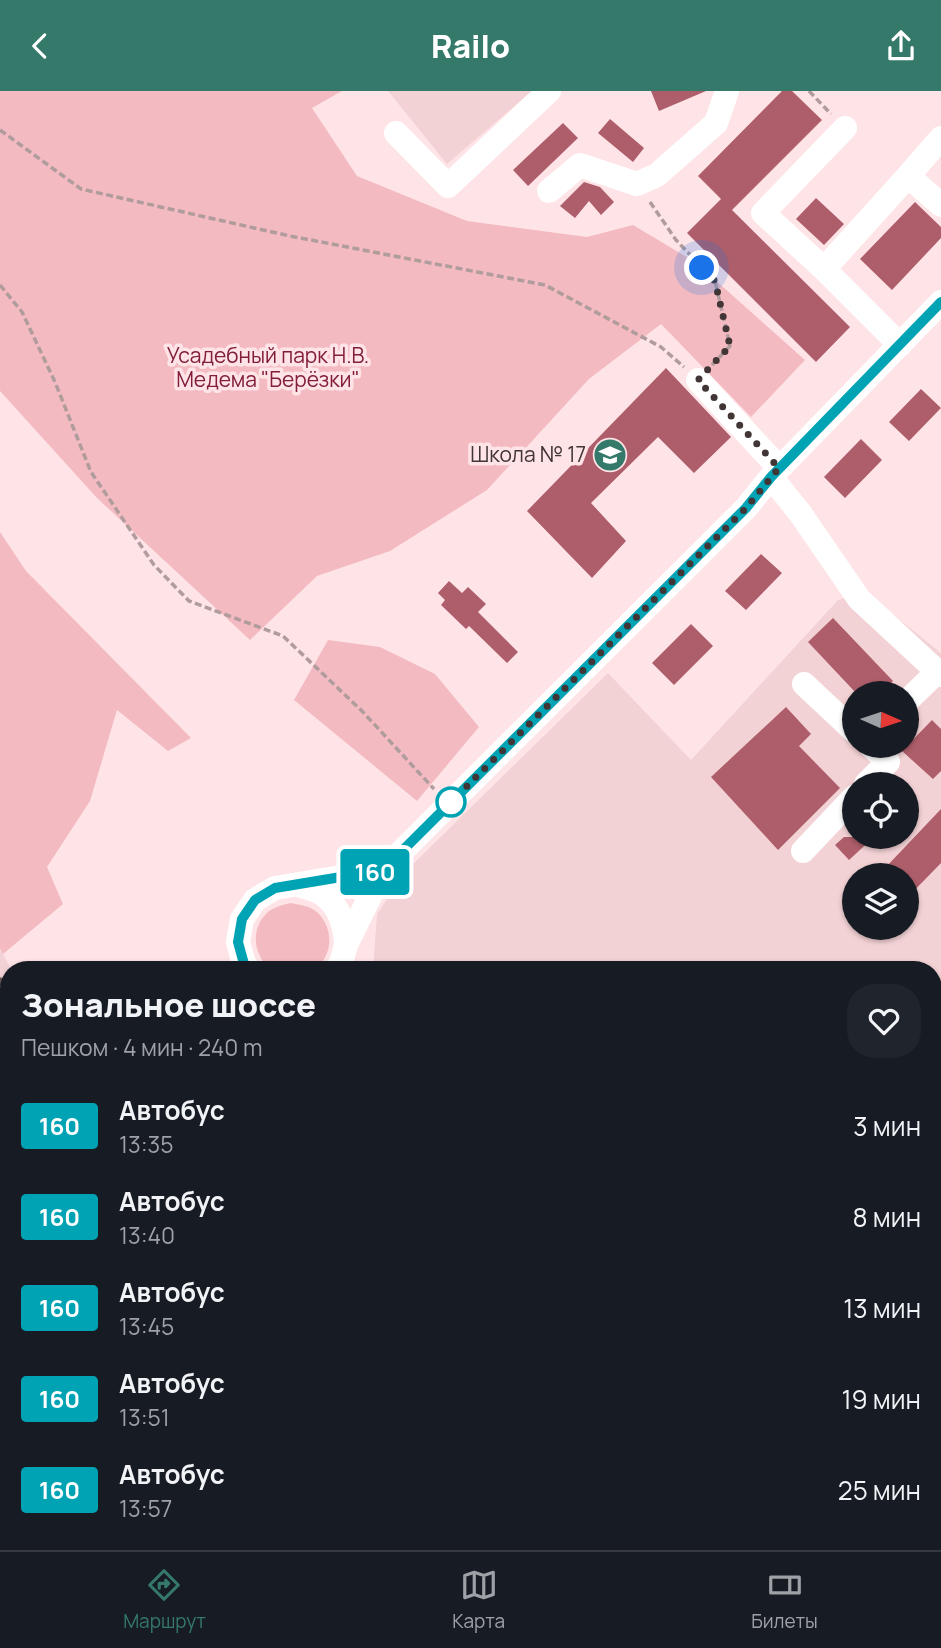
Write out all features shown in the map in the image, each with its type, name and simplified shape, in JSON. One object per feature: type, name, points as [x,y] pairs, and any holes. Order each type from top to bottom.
[{"type":"street","points":[[396,133],[447,186],[550,91]]},
{"type":"street","points":[[549,191],[580,165],[637,184],[657,175],[716,123],[727,91]]},
{"type":"street","points":[[845,128],[763,213],[900,345]]},
{"type":"street","points":[[824,269],[941,138]]},
{"type":"street","points":[[908,176],[941,205]]},
{"type":"street","points":[[342,961],[346,945],[383,870],[746,508],[775,473],[941,302]]},
{"type":"street","points":[[698,380],[775,473],[859,599],[939,673],[919,691]]},
{"type":"street","points":[[914,652],[941,646]]},
{"type":"street","points":[[804,684],[842,720]]},
{"type":"street","points":[[878,772],[888,762],[884,758]]},
{"type":"street","points":[[803,851],[842,810]]},
{"type":"street","points":[[234,961],[242,919],[255,900],[275,888],[383,870]]},
{"type":"street","points":[[298,885],[320,892],[337,908],[345,926],[346,945]]},
{"type":"street","points":[[238,942],[243,961]]},
{"type":"path","points":[[809,91],[845,128]]},
{"type":"path","points":[[0,130],[81,189],[290,236],[545,285],[661,347],[698,380],[730,346],[715,281],[677,240],[637,184]]},
{"type":"path","points":[[0,285],[22,312],[55,381],[91,472],[154,565],[189,601],[283,636],[362,711],[435,791]]},
{"type":"shaded area","points":[[388,91],[532,91],[447,164]]},
{"type":"shaded area","points":[[865,592],[941,653],[941,961],[374,961],[377,914],[407,870],[608,673],[691,760],[838,600]]},
{"type":"shaded area","points":[[0,948],[7,961],[0,961]]},
{"type":"green space","name":"Усадебный парк Н.В. Медема \"Берёзки\"","points":[[0,91],[342,91],[312,108],[357,176],[467,221],[587,237],[633,225],[695,262],[805,360],[751,417],[661,324],[589,379],[487,490],[390,551],[317,576],[250,640],[97,498],[0,391]]},
{"type":"green space","points":[[0,532],[26,571],[191,738],[168,751],[117,710],[90,801],[47,867],[63,904],[3,954],[0,948]]},
{"type":"green space","points":[[328,640],[380,647],[435,674],[479,727],[417,801],[294,700]]},
{"type":"green space","points":[[291,903],[306,906],[323,919],[329,942],[323,961],[263,961],[257,950],[258,928],[266,914]]},
{"type":"building","points":[[651,91],[706,91],[659,111]]},
{"type":"building","points":[[782,91],[792,91],[822,120],[732,210],[850,327],[816,362],[687,233],[721,199],[698,176]]},
{"type":"building","points":[[610,119],[644,148],[633,162],[598,133]]},
{"type":"building","points":[[563,123],[578,138],[528,186],[513,170]]},
{"type":"building","points":[[584,182],[600,187],[614,202],[601,215],[589,201],[575,218],[560,206]]},
{"type":"building","points":[[816,198],[844,224],[824,245],[796,219]]},
{"type":"building","points":[[915,202],[941,227],[941,238],[892,290],[860,259]]},
{"type":"building","name":"Школа № 17","points":[[666,368],[731,437],[694,473],[658,437],[591,503],[626,541],[592,578],[527,511]]},
{"type":"building","points":[[921,389],[941,408],[909,441],[889,422]]},
{"type":"building","points":[[861,439],[882,460],[845,498],[824,477]]},
{"type":"building","points":[[761,554],[782,573],[746,610],[725,591]]},
{"type":"building","points":[[449,581],[462,593],[468,587],[486,604],[478,612],[518,652],[507,663],[469,626],[466,629],[441,605],[445,600],[438,593]]},
{"type":"building","points":[[833,618],[893,681],[845,681],[808,642]]},
{"type":"building","points":[[691,624],[713,646],[674,685],[652,663]]},
{"type":"building","points":[[786,707],[811,734],[799,746],[840,788],[778,850],[711,777]]},
{"type":"building","points":[[932,720],[941,729],[941,771],[933,779],[910,758],[919,758],[919,733]]},
{"type":"building","points":[[941,809],[941,863],[919,886],[919,863],[890,863],[903,849],[919,849],[919,832]]},
{"type":"building","points":[[842,839],[842,849],[861,849],[849,860],[835,845]]},
{"type":"bus line","name":"160","points":[[243,961],[238,942],[242,919],[255,900],[275,888],[383,870],[746,508],[771,477],[941,302]]},
{"type":"place","name":"Школа № 17","points":[[610,455]]},
{"type":"route","points":[[451,802],[746,508],[779,468],[698,380],[730,346],[715,281],[702,268]]}]
